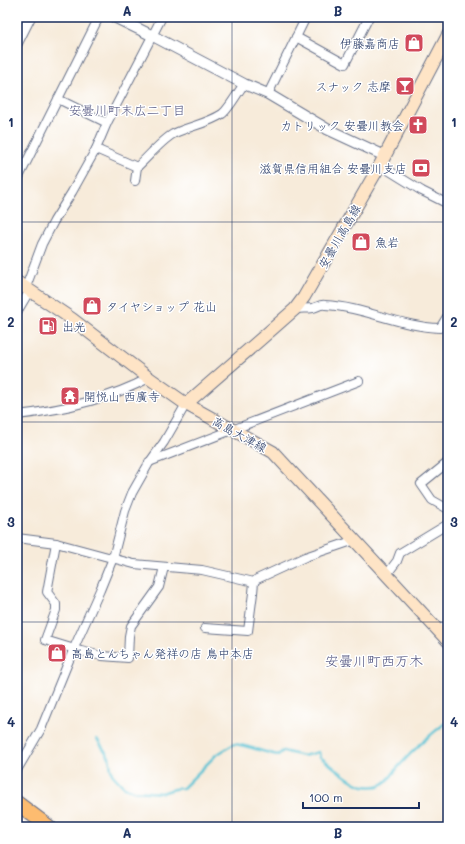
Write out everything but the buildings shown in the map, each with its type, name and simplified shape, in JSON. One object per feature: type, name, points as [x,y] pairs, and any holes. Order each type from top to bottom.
[{"type":"highway","points":[[17,803],[49,827]]},
{"type":"main road","name":"安曇川高島線","points":[[186,404],[294,309],[318,274],[382,160],[448,35]]},
{"type":"main road","name":"高島大津線","points":[[24,286],[72,319],[149,378],[186,404],[273,452],[387,574],[444,627],[448,641]]},
{"type":"street","points":[[17,43],[30,17]]},
{"type":"street","points":[[17,180],[19,169],[58,99],[99,17]]},
{"type":"street","points":[[114,17],[244,84],[268,94],[326,129],[382,160],[422,191],[448,204]]},
{"type":"street","points":[[17,312],[24,286],[42,244],[96,149],[107,123],[162,17]]},
{"type":"street","points":[[268,94],[306,17]]},
{"type":"street","points":[[296,37],[345,64],[369,17]]},
{"type":"street","points":[[135,181],[136,167],[161,143],[174,134],[207,122],[223,113],[244,84]]},
{"type":"street","points":[[58,99],[107,123]]},
{"type":"street","points":[[96,149],[136,167]]},
{"type":"street","points":[[294,309],[313,308],[323,304],[373,314],[427,328],[440,328],[448,315]]},
{"type":"street","points":[[17,415],[46,412],[100,398],[140,383],[149,378]]},
{"type":"street","points":[[148,463],[359,381]]},
{"type":"street","points":[[17,770],[41,729],[113,558],[125,511],[132,493],[148,463],[164,442],[186,404]]},
{"type":"street","points":[[447,463],[421,484],[432,500],[448,509]]},
{"type":"street","points":[[387,574],[397,561],[400,553],[448,524]]},
{"type":"street","points":[[17,538],[56,544],[134,564],[202,570],[254,582],[306,557],[355,540]]},
{"type":"street","points":[[56,544],[47,592],[56,604],[56,610],[45,640],[102,656],[128,658],[129,636],[132,626],[159,587],[164,567]]},
{"type":"street","points":[[205,628],[248,631],[254,582]]},
{"type":"waterway","points":[[97,739],[109,757],[112,774],[123,786],[133,791],[162,793],[183,788],[216,755],[234,744],[278,755],[283,751],[303,756],[319,752],[320,757],[350,779],[360,785],[374,786],[381,785],[387,781],[411,753],[448,721]]},
{"type":"place","name":"伊藤嘉商店","points":[[414,43]]},
{"type":"place","name":"スナック 志摩","points":[[405,86]]},
{"type":"place","name":"カトリック 安曇川教会","points":[[418,125]]},
{"type":"place","name":"滋賀県信用組合 安曇川支店","points":[[421,168]]},
{"type":"place","name":"魚岩","points":[[361,242]]},
{"type":"place","name":"タイヤショップ 花山","points":[[92,306]]},
{"type":"place","name":"出光","points":[[48,326]]},
{"type":"place","name":"開悦山 西廣寺","points":[[70,396]]},
{"type":"place","name":"高島とんちゃん発祥の店 鳥中本店","points":[[57,653]]},
{"type":"district","name":"安曇川町末広二丁目","points":[[127,109]]},
{"type":"district","name":"安曇川町西万木","points":[[374,660]]}]
